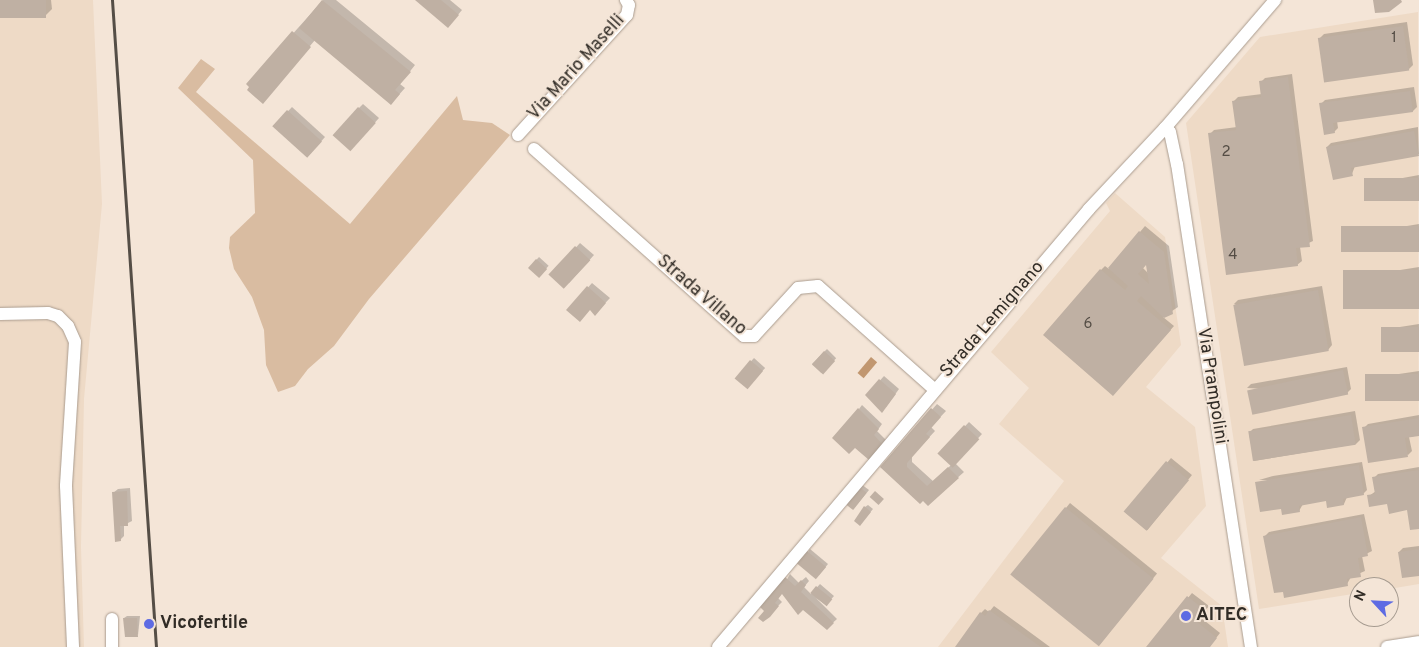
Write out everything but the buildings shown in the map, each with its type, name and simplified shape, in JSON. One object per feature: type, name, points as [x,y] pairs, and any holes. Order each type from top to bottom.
[{"type":"street","name":"Via Mario Maselli","points":[[518,135],[627,14],[629,5],[626,0]]},
{"type":"street","name":"Strada Lemignano","points":[[718,647],[934,389],[1089,209],[1165,128],[1276,0]]},
{"type":"street","name":"Via Prampolini","points":[[1165,128],[1170,132],[1177,164],[1251,647]]},
{"type":"street","name":"Strada Villano","points":[[534,149],[744,336],[754,336],[798,288],[818,286],[934,389]]},
{"type":"street","points":[[0,314],[48,313],[58,316],[68,326],[75,342],[66,486],[73,647]]},
{"type":"street","points":[[112,619],[112,647]]},
{"type":"street","points":[[1387,647],[1419,642]]},
{"type":"shaded area","points":[[0,0],[93,0],[102,204],[84,399],[81,547],[84,647],[0,647]]},
{"type":"shaded area","points":[[1418,12],[1419,584],[1399,587],[1399,577],[1349,577],[1349,595],[1259,609],[1186,123],[1260,37]]},
{"type":"shaded area","points":[[201,59],[215,69],[196,92],[350,224],[457,96],[463,120],[492,123],[510,135],[369,299],[334,346],[308,369],[295,386],[278,392],[266,365],[264,330],[252,297],[234,269],[229,248],[230,237],[255,213],[253,160],[178,88]]},
{"type":"shaded area","points":[[1115,193],[1165,237],[1181,345],[1146,387],[1195,427],[1206,506],[1161,558],[1222,606],[1228,647],[938,647],[1064,481],[999,424],[1029,388],[991,352],[1110,211],[1106,203]]},
{"type":"shaded area","points":[[871,357],[877,362],[864,378],[858,373]]},
{"type":"railway","points":[[112,0],[156,647]]},
{"type":"place","name":"AITEC","points":[[1186,616]]},
{"type":"place","name":"Vicofertile","points":[[149,624]]}]
